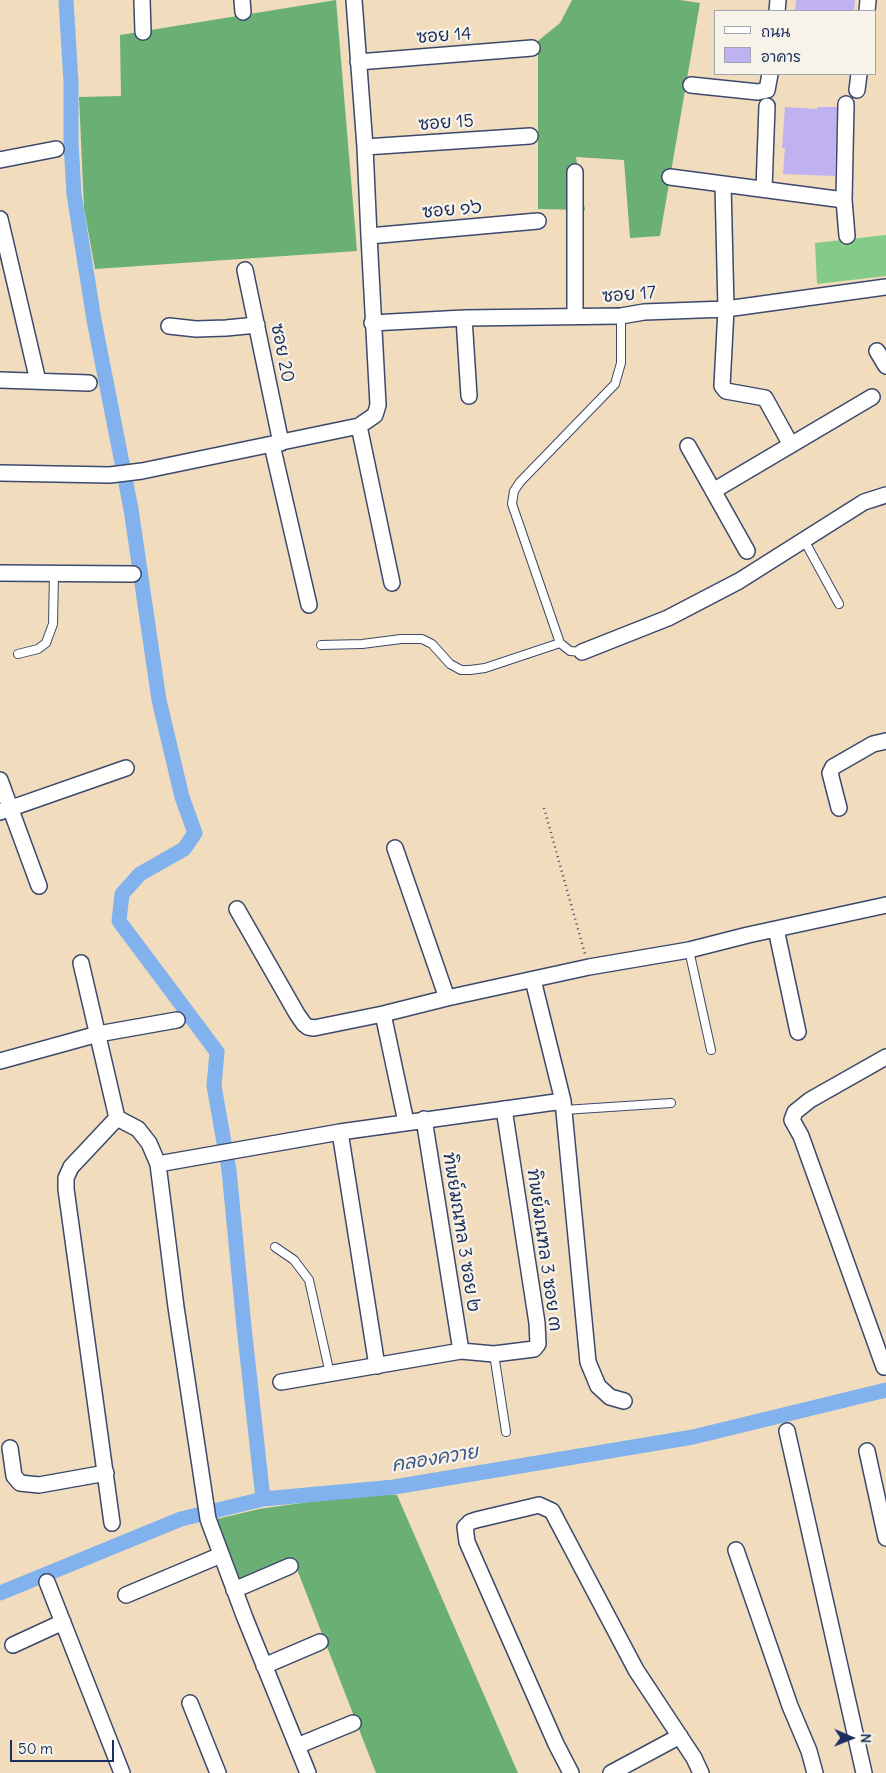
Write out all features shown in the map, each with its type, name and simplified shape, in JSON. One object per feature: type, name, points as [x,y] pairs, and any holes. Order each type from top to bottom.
[{"type":"street","points":[[142,0],[143,32]]},
{"type":"street","points":[[0,473],[110,475],[142,471],[359,426],[375,415],[378,404],[372,323],[365,147],[354,0]]},
{"type":"street","name":"ซอย 14","points":[[358,62],[532,48]]},
{"type":"street","points":[[691,86],[758,92],[766,90],[770,75]]},
{"type":"street","points":[[857,90],[859,75]]},
{"type":"street","points":[[846,104],[844,200],[847,236]]},
{"type":"street","points":[[764,189],[766,106]]},
{"type":"street","name":"ซอย 15","points":[[365,147],[530,136]]},
{"type":"street","points":[[0,160],[56,148]]},
{"type":"street","points":[[575,172],[575,316]]},
{"type":"street","points":[[670,177],[844,200]]},
{"type":"street","points":[[723,184],[726,310],[722,386],[726,391],[735,394],[765,398],[792,445]]},
{"type":"street","points":[[0,218],[38,382]]},
{"type":"street","name":"ซอย ๑๖","points":[[369,236],[538,221]]},
{"type":"street","name":"ซอย 20","points":[[246,270],[276,444],[309,605]]},
{"type":"street","name":"ซอย 17","points":[[372,323],[464,318],[621,316],[644,312],[726,310],[886,287]]},
{"type":"street","points":[[464,318],[469,396]]},
{"type":"street","points":[[169,326],[196,329],[257,325]]},
{"type":"street","points":[[877,351],[886,366]]},
{"type":"street","points":[[0,380],[90,383]]},
{"type":"street","points":[[713,491],[872,397]]},
{"type":"street","points":[[359,426],[392,583]]},
{"type":"street","points":[[688,446],[746,551]]},
{"type":"street","points":[[582,652],[668,618],[739,581],[864,502],[886,495]]},
{"type":"street","points":[[0,573],[133,574]]},
{"type":"street","points":[[839,808],[830,773],[833,767],[873,744],[886,741]]},
{"type":"street","points":[[5,810],[126,768]]},
{"type":"street","points":[[0,780],[5,810],[39,886]]},
{"type":"street","points":[[395,848],[447,998]]},
{"type":"street","points":[[237,908],[304,1024],[314,1028],[326,1027],[589,967],[689,950],[776,929],[886,906]]},
{"type":"street","points":[[776,929],[798,1032]]},
{"type":"street","points":[[81,964],[117,1118],[138,1129],[149,1143],[158,1164],[176,1308],[208,1518],[234,1590],[308,1773]]},
{"type":"street","points":[[533,980],[563,1105],[588,1362],[598,1386],[610,1397],[624,1401]]},
{"type":"street","points":[[383,1014],[406,1122]]},
{"type":"street","points":[[0,1061],[98,1034],[177,1020]]},
{"type":"street","points":[[884,1367],[804,1144],[792,1120],[795,1112],[810,1100],[886,1057]]},
{"type":"street","points":[[158,1164],[424,1119],[504,1108],[563,1105]]},
{"type":"street","name":"ทิพย์มณฑล 3 ซอย ๓","points":[[281,1382],[461,1351],[494,1354],[534,1349],[538,1344],[537,1323],[504,1108]]},
{"type":"street","points":[[112,1523],[66,1178],[71,1167],[117,1118]]},
{"type":"street","name":"ทิพย์มณฑล 3 ซอย ๒","points":[[424,1119],[461,1351]]},
{"type":"street","points":[[340,1132],[377,1366]]},
{"type":"street","points":[[787,1431],[864,1773]]},
{"type":"street","points":[[10,1448],[14,1476],[20,1482],[28,1485],[39,1485],[106,1472]]},
{"type":"street","points":[[867,1451],[886,1538]]},
{"type":"street","points":[[571,1773],[556,1744],[467,1542],[466,1527],[470,1522],[539,1505],[552,1511],[636,1670],[694,1758],[701,1773]]},
{"type":"street","points":[[736,1550],[787,1697],[809,1751],[815,1773]]},
{"type":"street","points":[[126,1595],[221,1555]]},
{"type":"street","points":[[234,1590],[290,1566]]},
{"type":"street","points":[[47,1582],[122,1773]]},
{"type":"street","points":[[13,1645],[63,1622]]},
{"type":"street","points":[[264,1666],[320,1642]]},
{"type":"street","points":[[190,1703],[218,1773]]},
{"type":"street","points":[[297,1746],[353,1723]]},
{"type":"street","points":[[611,1773],[680,1736]]},
{"type":"lane","points":[[582,652],[570,651],[560,643],[512,504],[514,491],[520,482],[615,384],[621,363],[621,316]]},
{"type":"lane","points":[[804,540],[839,604]]},
{"type":"lane","points":[[18,654],[38,648],[46,643],[53,624],[54,574]]},
{"type":"lane","points":[[321,645],[422,639],[432,644],[450,664],[461,670],[470,670],[485,668],[560,643]]},
{"type":"lane","points":[[689,950],[711,1050]]},
{"type":"lane","points":[[563,1105],[671,1103]]},
{"type":"lane","points":[[275,1247],[294,1260],[309,1280],[330,1374]]},
{"type":"lane","points":[[494,1354],[506,1432]]},
{"type":"path","points":[[544,808],[589,967]]},
{"type":"green space","points":[[336,0],[357,251],[95,269],[84,208],[79,97],[121,96],[120,35]]},
{"type":"green space","points":[[572,0],[680,0],[700,3],[660,236],[630,238],[624,160],[576,157],[585,210],[538,209],[538,41],[560,23]]},
{"type":"green space","points":[[886,235],[886,276],[817,284],[815,243]]},
{"type":"green space","points":[[365,1494],[397,1495],[518,1773],[376,1773],[293,1559],[241,1582],[217,1519],[259,1509]]},
{"type":"building","points":[[796,0],[855,0],[854,10],[795,10]]},
{"type":"building","points":[[785,107],[817,109],[817,107],[837,107],[835,176],[783,174],[785,148],[782,148]]},
{"type":"waterway","points":[[66,0],[71,82],[71,143],[74,194],[94,320],[131,509],[159,700],[182,797],[195,833],[184,849],[140,874],[122,894],[119,921],[217,1052],[214,1086],[229,1170],[263,1499]]},
{"type":"waterway","name":"คลองควาย","points":[[0,1593],[181,1519],[263,1499],[394,1487],[693,1437],[886,1390]]}]
